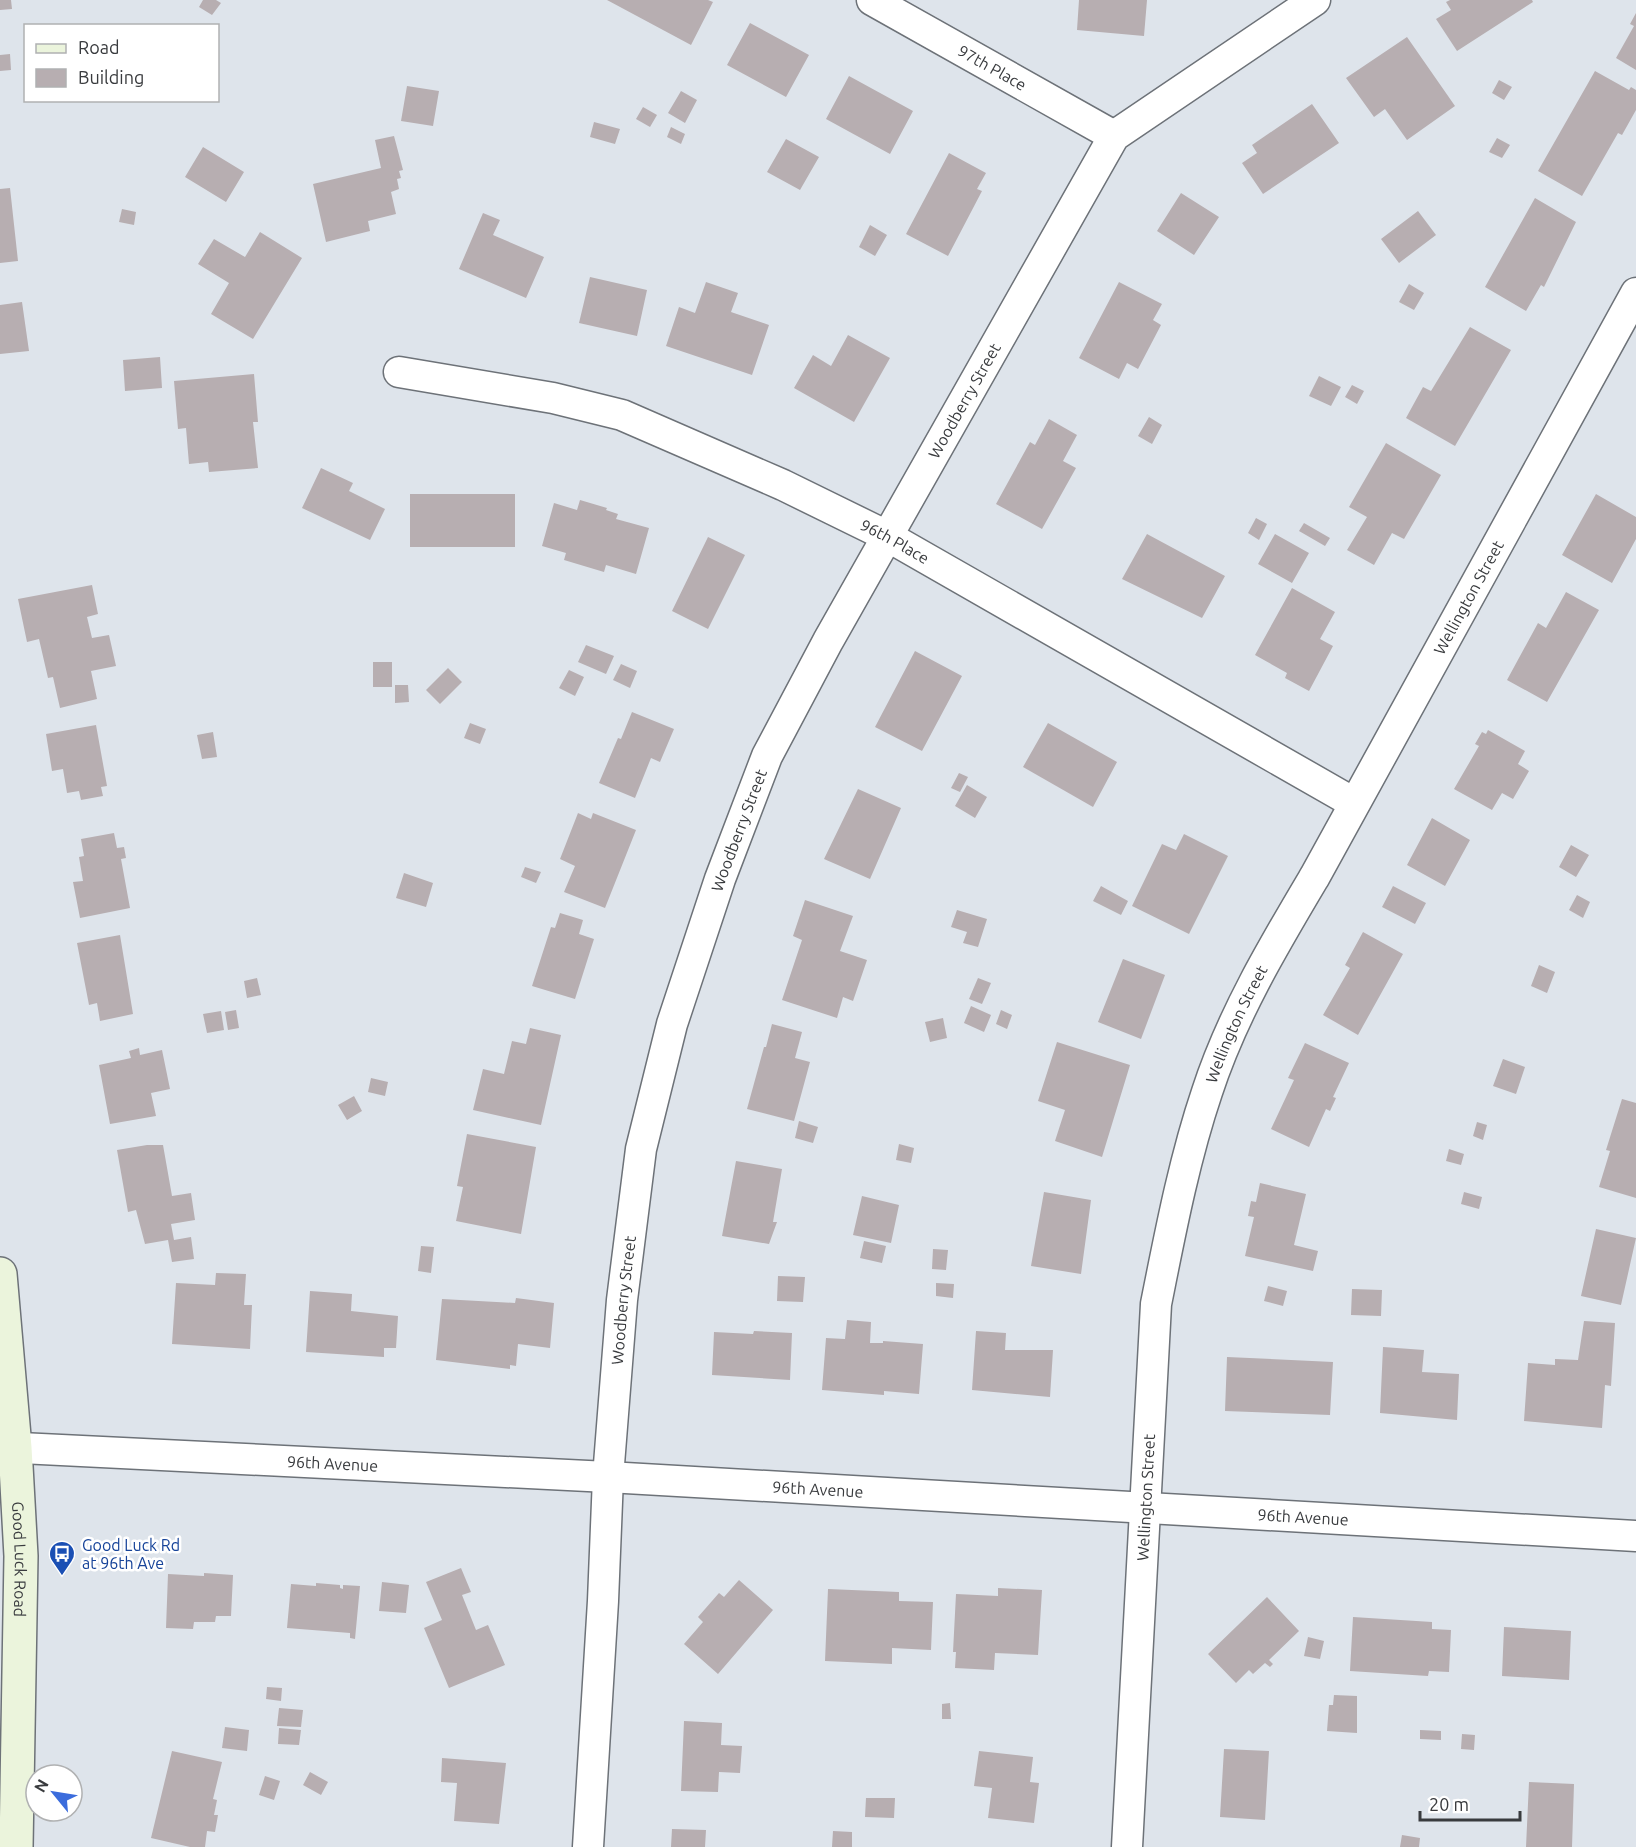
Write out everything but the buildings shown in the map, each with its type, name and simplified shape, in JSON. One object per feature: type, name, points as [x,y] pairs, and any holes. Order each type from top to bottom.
[{"type":"main road","name":"Good Luck Road","points":[[0,1274],[7,1447],[21,1556],[16,1847]]},
{"type":"street","name":"97th Place","points":[[872,0],[1114,136]]},
{"type":"street","name":"Woodberry Street","points":[[588,1847],[608,1478],[622,1300],[641,1149],[672,1024],[720,879],[767,756],[887,536],[1114,136],[1315,0]]},
{"type":"street","name":"Wellington Street","points":[[1127,1847],[1156,1304],[1168,1241],[1207,1091],[1236,1020],[1269,952],[1315,876],[1636,293]]},
{"type":"street","name":"96th Place","points":[[399,372],[553,398],[622,415],[783,485],[887,536],[1354,803]]},
{"type":"street","name":"96th Avenue","points":[[7,1447],[608,1478],[1636,1536]]},
{"type":"place","name":"Good Luck Rd at 96th Ave","points":[[62,1577]]}]
